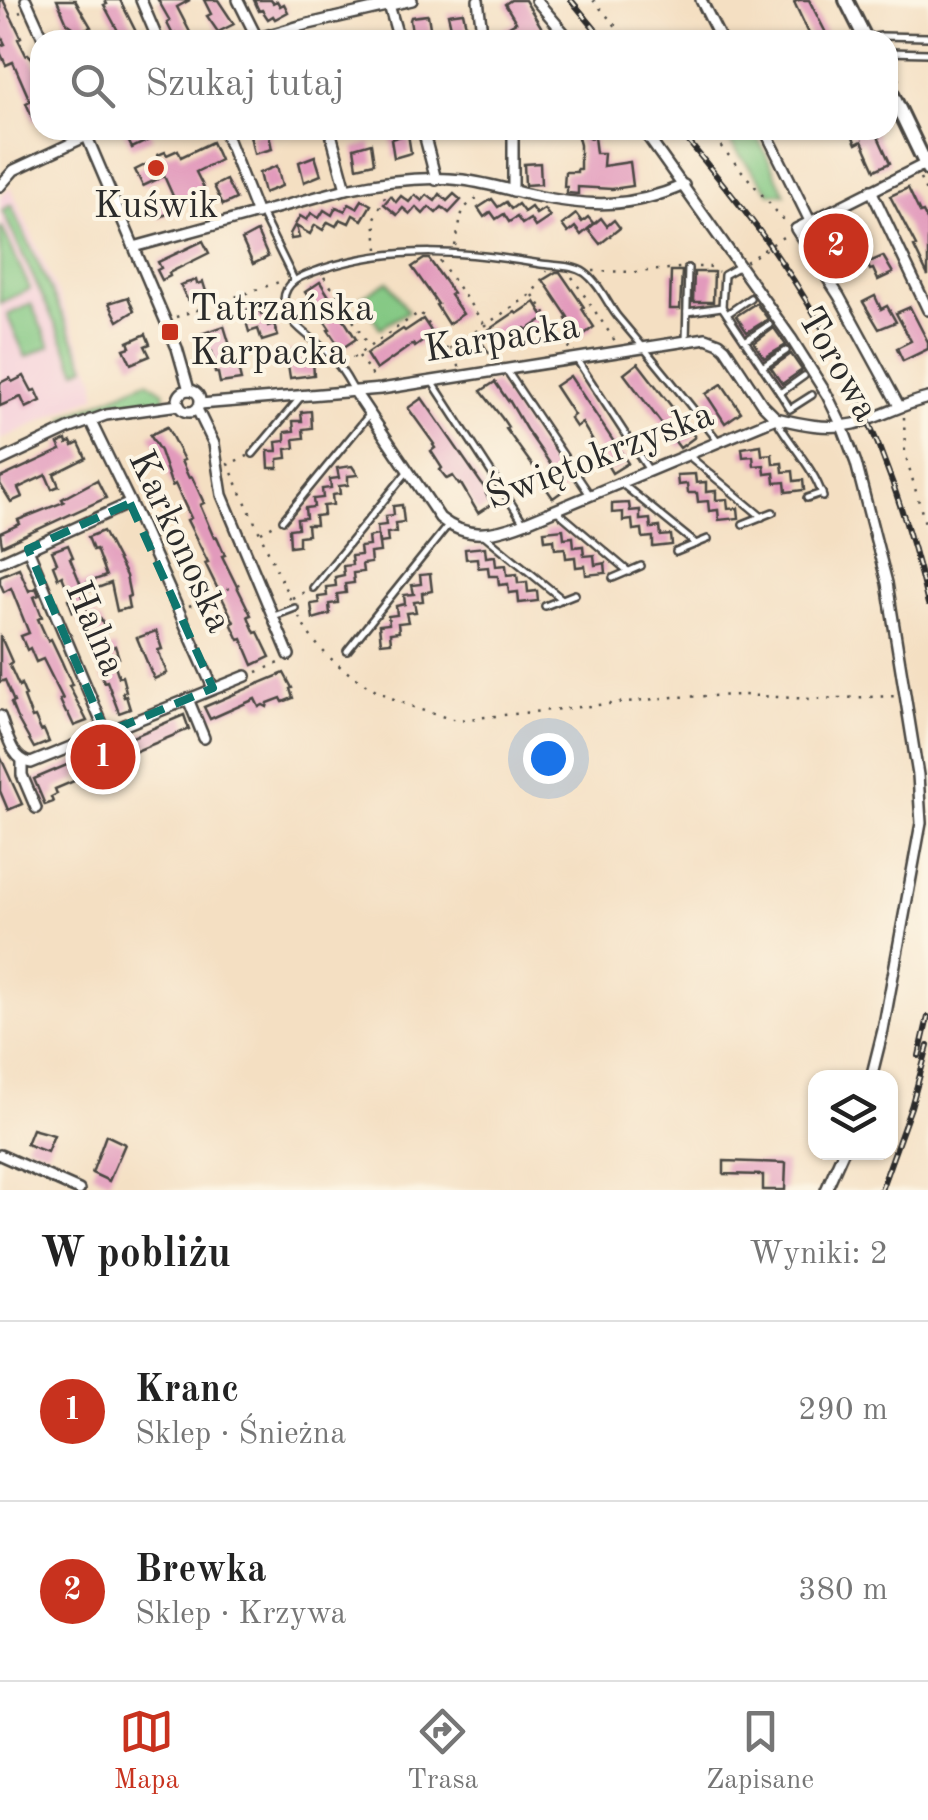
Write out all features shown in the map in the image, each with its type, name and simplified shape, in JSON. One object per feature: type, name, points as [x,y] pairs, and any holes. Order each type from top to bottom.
[{"type":"street","points":[[141,0],[154,30]]},
{"type":"street","points":[[238,0],[250,30]]},
{"type":"street","points":[[348,0],[356,13]]},
{"type":"street","points":[[286,30],[412,0]]},
{"type":"street","points":[[478,0],[482,30]]},
{"type":"street","points":[[536,0],[562,30]]},
{"type":"street","points":[[701,0],[716,30]]},
{"type":"street","points":[[846,0],[861,30]]},
{"type":"street","points":[[28,4],[40,30]]},
{"type":"street","points":[[389,5],[395,30]]},
{"type":"street","points":[[300,26],[301,30]]},
{"type":"street","points":[[898,108],[925,167],[796,229],[839,296],[899,406]]},
{"type":"street","points":[[1,183],[14,170],[72,140]]},
{"type":"street","points":[[89,140],[166,321],[189,390]]},
{"type":"street","points":[[228,140],[259,214]]},
{"type":"street","points":[[333,140],[346,189]]},
{"type":"street","points":[[425,140],[436,180]]},
{"type":"street","points":[[513,140],[513,190]]},
{"type":"street","name":"Torowa","points":[[651,140],[809,365],[842,426],[888,583],[918,775],[920,834],[872,1070]]},
{"type":"street","points":[[770,140],[810,221]]},
{"type":"street","points":[[134,247],[346,189],[391,182],[466,180],[556,200],[622,204],[648,200],[684,185]]},
{"type":"street","points":[[871,190],[928,310]]},
{"type":"street","name":"Karpacka","points":[[198,406],[355,392],[706,338],[719,343],[776,418]]},
{"type":"street","points":[[179,405],[180,395],[189,390]]},
{"type":"street","points":[[189,390],[198,394],[198,406],[214,444],[222,495],[289,655]]},
{"type":"street","name":"Świętokrzyska","points":[[355,392],[432,509],[458,530],[484,535],[524,523],[776,418]]},
{"type":"street","points":[[776,418],[812,426],[842,426],[928,398]]},
{"type":"street","points":[[0,461],[90,420],[179,405],[189,412],[198,406]]},
{"type":"street","name":"Karkonoska","points":[[90,420],[213,688]]},
{"type":"street","points":[[0,562],[130,503]]},
{"type":"street","name":"Halna","points":[[28,550],[106,733]]},
{"type":"street","points":[[22,762],[35,762],[246,676]]},
{"type":"street","points":[[188,699],[204,738]]},
{"type":"street","points":[[0,716],[22,762],[22,775],[36,808]]},
{"type":"street","points":[[0,1154],[79,1190]]},
{"type":"street","points":[[826,1190],[839,1160]]},
{"type":"lane","points":[[898,36],[928,37]]},
{"type":"lane","points":[[898,52],[928,52]]},
{"type":"lane","points":[[259,214],[293,279]]},
{"type":"lane","points":[[355,392],[325,350],[287,314],[284,299],[293,279],[350,260],[434,252],[554,266],[584,272],[719,443]]},
{"type":"lane","points":[[740,266],[724,275],[722,307],[790,409],[812,394]]},
{"type":"lane","points":[[686,340],[688,268]]},
{"type":"lane","points":[[727,314],[750,298]]},
{"type":"lane","points":[[687,312],[722,307]]},
{"type":"lane","points":[[745,341],[769,325]]},
{"type":"lane","points":[[762,367],[786,350]]},
{"type":"lane","points":[[576,358],[650,472]]},
{"type":"lane","points":[[505,369],[591,496]]},
{"type":"lane","points":[[780,393],[804,376]]},
{"type":"lane","points":[[432,381],[524,523]]},
{"type":"lane","points":[[253,454],[302,396]]},
{"type":"lane","points":[[283,520],[369,415]]},
{"type":"lane","points":[[776,418],[816,476],[823,495],[807,498]]},
{"type":"lane","points":[[689,456],[762,517]]},
{"type":"lane","points":[[313,588],[407,472]]},
{"type":"lane","points":[[621,484],[696,544]]},
{"type":"lane","points":[[556,510],[628,572]]},
{"type":"lane","points":[[744,524],[773,512]]},
{"type":"lane","points":[[347,651],[448,524]]},
{"type":"lane","points":[[484,535],[562,599]]},
{"type":"lane","points":[[676,552],[708,539]]},
{"type":"lane","points":[[613,578],[641,566]]},
{"type":"lane","points":[[544,606],[576,594]]},
{"type":"lane","points":[[273,616],[294,608]]},
{"type":"path","points":[[593,0],[619,30]]},
{"type":"path","points":[[0,22],[28,4]]},
{"type":"path","points":[[715,140],[778,216],[796,229],[740,266]]},
{"type":"path","points":[[378,255],[375,218],[391,182]]},
{"type":"path","points":[[453,252],[463,209],[492,186]]},
{"type":"path","points":[[434,252],[484,326]]},
{"type":"path","points":[[447,350],[532,294],[554,266],[570,274],[622,350]]},
{"type":"path","points":[[584,272],[710,268],[724,275]]},
{"type":"path","points":[[319,270],[368,347]]},
{"type":"path","points":[[166,321],[293,279]]},
{"type":"path","points":[[532,294],[576,358]]},
{"type":"path","points":[[339,367],[420,312],[465,376]]},
{"type":"path","points":[[358,354],[382,388]]},
{"type":"path","points":[[899,406],[905,420],[908,467],[928,534]]},
{"type":"path","points":[[253,454],[228,464],[311,638],[370,687],[425,711],[458,720],[687,696],[904,696]]},
{"type":"path","points":[[260,532],[283,520]]},
{"type":"path","points":[[179,611],[256,577]]},
{"type":"path","points":[[290,598],[313,588]]},
{"type":"path","points":[[246,676],[291,658],[289,655]]},
{"type":"highlighted area","points":[[130,503],[213,688],[106,733],[28,549]]},
{"type":"shaded area","points":[[11,187],[96,380],[96,396],[0,440],[0,196]]},
{"type":"green space","points":[[728,140],[759,140],[785,194],[770,193]]},
{"type":"green space","points":[[11,205],[86,366],[77,371],[2,210]]},
{"type":"green space","points":[[0,228],[30,289],[0,303]]},
{"type":"green space","points":[[388,281],[408,311],[380,328],[360,298]]},
{"type":"green space","points":[[31,304],[50,346],[26,357],[7,315]]},
{"type":"green space","points":[[147,381],[164,392],[165,400],[116,407],[67,423],[64,418]]},
{"type":"building","points":[[3,0],[21,37],[18,39],[30,56],[30,101],[13,62],[6,65],[0,52],[0,46],[5,44],[0,34]]},
{"type":"building","points":[[57,0],[75,0],[91,27],[75,30],[67,23]]},
{"type":"building","points":[[105,0],[120,0],[135,30],[118,30],[104,5]]},
{"type":"building","points":[[158,0],[190,0],[177,7],[189,30],[170,30],[167,23],[170,21]]},
{"type":"building","points":[[204,0],[218,0],[234,24],[217,30],[207,16],[211,14]]},
{"type":"building","points":[[254,0],[277,1],[288,12],[268,19]]},
{"type":"building","points":[[525,0],[543,30],[502,30],[516,22],[505,4]]},
{"type":"building","points":[[809,0],[824,30],[807,30],[794,2]]},
{"type":"building","points":[[463,12],[467,30],[452,30],[448,14]]},
{"type":"building","points":[[428,15],[430,30],[412,30],[411,17]]},
{"type":"building","points":[[128,140],[149,140],[132,148]]},
{"type":"building","points":[[251,140],[270,140],[272,149],[254,154]]},
{"type":"building","points":[[391,140],[409,140],[411,153],[394,158]]},
{"type":"building","points":[[579,140],[594,140],[596,153],[604,153],[603,166],[630,162],[633,186],[578,187],[578,194],[567,193],[565,172],[580,169]]},
{"type":"building","points":[[854,140],[880,140],[890,163],[875,170],[862,141],[856,144]]},
{"type":"building","points":[[212,142],[220,160],[196,172],[205,190],[173,205],[176,210],[158,218],[152,205],[173,196],[164,176],[143,186],[135,170],[165,152],[167,155],[178,150],[181,157]]},
{"type":"building","points":[[371,143],[374,163],[357,167],[354,148]]},
{"type":"building","points":[[315,156],[321,175],[304,182],[299,162]]},
{"type":"building","points":[[540,163],[541,184],[525,185],[524,164]]},
{"type":"building","points":[[277,166],[282,186],[264,193],[259,173]]},
{"type":"building","points":[[226,180],[236,199],[223,205],[214,186]]},
{"type":"building","points":[[908,188],[928,222],[928,276],[890,196]]},
{"type":"building","points":[[440,194],[447,201],[454,194],[461,200],[449,213],[442,207],[436,213],[429,207],[423,214],[416,207],[410,214],[403,208],[397,215],[384,204],[391,196],[396,202],[401,196],[409,202],[415,195],[422,201],[427,195],[435,201]]},
{"type":"building","points":[[492,199],[498,207],[506,202],[511,209],[518,204],[524,212],[531,207],[536,214],[544,209],[550,217],[535,227],[530,219],[522,224],[517,217],[509,222],[504,214],[496,219],[491,212],[484,217],[478,208]]},
{"type":"building","points":[[362,200],[371,205],[362,220],[353,215],[349,223],[340,219],[336,226],[328,222],[323,230],[315,225],[310,234],[296,226],[299,238],[291,239],[290,234],[300,216],[307,220],[311,213],[319,218],[324,210],[332,215],[336,207],[345,211],[349,204],[357,208]]},
{"type":"building","points":[[576,214],[582,222],[588,217],[594,224],[581,235],[575,227],[568,233],[562,225]]},
{"type":"building","points":[[601,218],[607,226],[614,220],[620,228],[600,244],[588,229]]},
{"type":"building","points":[[835,229],[849,257],[855,254],[859,262],[837,273],[833,264],[837,263],[823,234]]},
{"type":"building","points":[[257,232],[268,257],[253,264],[242,240]]},
{"type":"building","points":[[203,241],[209,253],[162,280],[158,262]]},
{"type":"building","points":[[883,256],[893,273],[878,280],[867,263]]},
{"type":"building","points":[[429,259],[463,314],[448,324],[412,267]]},
{"type":"building","points":[[671,271],[682,271],[680,309],[670,309]]},
{"type":"building","points":[[560,272],[594,327],[579,338],[543,280]]},
{"type":"building","points":[[694,272],[714,272],[713,302],[693,302]]},
{"type":"building","points":[[196,280],[197,284],[203,282],[207,295],[188,301],[180,285]]},
{"type":"building","points":[[320,282],[356,339],[341,349],[305,292]]},
{"type":"building","points":[[875,296],[881,309],[887,306],[896,322],[879,329],[863,302]]},
{"type":"building","points":[[128,297],[134,311],[118,321],[109,303]]},
{"type":"building","points":[[535,302],[545,318],[489,353],[478,337]]},
{"type":"building","points":[[756,303],[768,319],[747,332],[736,316]]},
{"type":"building","points":[[259,307],[268,326],[274,324],[278,336],[262,341],[258,329],[249,332],[243,311]]},
{"type":"building","points":[[910,307],[928,349],[903,361],[897,348],[911,341],[896,313]]},
{"type":"building","points":[[423,319],[433,334],[376,370],[366,354]]},
{"type":"building","points":[[224,326],[230,359],[236,360],[241,380],[220,383],[212,352],[209,353],[201,334]]},
{"type":"building","points":[[774,328],[786,345],[764,358],[754,343]]},
{"type":"building","points":[[146,334],[150,344],[145,346],[150,356],[131,364],[124,349],[130,347],[128,342]]},
{"type":"building","points":[[302,350],[304,362],[313,361],[314,375],[290,378],[286,352]]},
{"type":"building","points":[[791,354],[802,370],[782,384],[771,368]]},
{"type":"building","points":[[638,363],[695,437],[680,448],[624,374]]},
{"type":"building","points":[[24,376],[41,401],[26,408],[21,397],[0,406],[0,383]]},
{"type":"building","points":[[570,376],[628,463],[612,473],[582,423],[576,427],[570,418],[574,415],[555,386]]},
{"type":"building","points":[[495,382],[567,488],[553,498],[481,391]]},
{"type":"building","points":[[722,384],[741,412],[725,423],[706,394]]},
{"type":"building","points":[[422,398],[488,493],[492,504],[478,513],[461,484],[453,476],[447,479],[440,470],[431,451],[434,444],[408,408]]},
{"type":"building","points":[[311,411],[312,428],[303,429],[304,438],[294,439],[295,448],[286,449],[287,458],[278,459],[278,468],[269,468],[268,451],[277,451],[276,442],[285,441],[285,432],[294,431],[293,421],[302,421],[301,412]]},
{"type":"building","points":[[167,427],[204,503],[200,505],[251,615],[248,616],[255,633],[258,632],[270,657],[253,665],[205,563],[208,562],[187,520],[191,518],[150,435]]},
{"type":"building","points":[[66,440],[73,446],[79,443],[86,458],[54,474],[59,486],[52,489],[46,475],[18,488],[22,497],[11,502],[0,478],[61,450],[58,444]]},
{"type":"building","points":[[761,445],[762,455],[772,454],[773,464],[782,463],[783,472],[793,471],[794,481],[803,480],[804,490],[786,492],[785,482],[775,483],[774,473],[765,474],[764,465],[754,466],[753,456],[743,457],[742,448]]},
{"type":"building","points":[[352,466],[358,475],[348,476],[348,485],[339,486],[340,494],[332,495],[333,505],[323,506],[324,515],[315,516],[316,525],[307,525],[308,535],[299,536],[299,545],[290,546],[289,529],[298,528],[297,519],[306,518],[305,508],[314,507],[313,499],[323,498],[322,489],[331,488],[330,479],[339,478],[337,468]]},
{"type":"building","points":[[695,474],[696,483],[706,482],[706,492],[716,491],[716,500],[727,499],[728,509],[738,508],[739,518],[719,520],[718,510],[709,511],[708,501],[698,502],[697,493],[688,493],[687,484],[678,485],[677,475]]},
{"type":"building","points":[[97,480],[106,498],[2,546],[0,533],[20,524],[18,520],[64,502],[62,499]]},
{"type":"building","points":[[629,503],[630,511],[640,510],[640,520],[650,519],[651,528],[660,527],[661,536],[671,535],[672,545],[653,547],[653,537],[643,538],[642,529],[633,530],[632,520],[623,521],[623,512],[612,513],[612,504]]},
{"type":"building","points":[[402,505],[404,522],[395,523],[396,532],[387,533],[388,542],[379,543],[377,526],[386,525],[385,516],[394,515],[393,506]]},
{"type":"building","points":[[563,529],[564,538],[573,537],[574,547],[583,546],[584,556],[594,555],[595,565],[605,563],[606,573],[586,575],[585,566],[576,567],[575,557],[566,558],[565,548],[555,549],[554,539],[545,540],[544,531]]},
{"type":"building","points":[[103,531],[126,576],[129,608],[117,611],[111,583],[81,594],[89,616],[95,614],[98,621],[101,619],[107,649],[115,646],[119,658],[113,660],[119,677],[122,676],[126,691],[122,693],[130,709],[119,713],[87,631],[83,632],[62,576],[58,578],[53,565],[57,563],[52,551],[68,545],[81,585],[106,576],[88,537]]},
{"type":"building","points":[[378,535],[380,552],[370,553],[371,563],[362,564],[363,572],[353,573],[354,583],[345,584],[346,593],[337,594],[338,603],[329,604],[330,614],[313,619],[311,604],[319,603],[318,597],[327,596],[326,587],[336,586],[335,577],[344,575],[343,566],[352,565],[351,556],[361,555],[360,547],[369,546],[368,537]]},
{"type":"building","points":[[485,547],[486,557],[495,556],[496,566],[506,565],[507,575],[517,574],[518,583],[527,582],[528,592],[537,591],[538,601],[519,603],[518,592],[509,593],[508,584],[499,585],[498,576],[489,576],[488,567],[478,568],[477,558],[466,559],[465,549]]},
{"type":"building","points":[[19,568],[29,591],[36,588],[39,595],[34,597],[42,617],[38,619],[48,641],[51,639],[87,721],[74,726],[43,659],[36,662],[30,648],[27,650],[21,636],[29,633],[11,588],[4,592],[0,583],[0,576]]},
{"type":"building","points":[[430,574],[432,591],[422,593],[423,601],[414,602],[416,612],[406,613],[408,622],[398,623],[399,632],[390,633],[391,642],[381,643],[379,625],[389,624],[388,616],[397,615],[396,606],[405,604],[404,595],[414,594],[412,585],[421,584],[420,575]]},
{"type":"building","points":[[156,631],[167,673],[154,679],[137,638]]},
{"type":"building","points":[[0,635],[32,718],[35,717],[49,742],[34,748],[16,716],[5,680],[0,682]]},
{"type":"building","points":[[284,673],[293,698],[283,702],[281,698],[267,707],[259,707],[255,699],[210,719],[204,707]]},
{"type":"building","points":[[184,715],[189,729],[122,757],[125,766],[113,771],[109,763],[77,776],[79,779],[55,789],[53,802],[45,805],[34,779]]},
{"type":"building","points":[[0,756],[22,804],[8,810],[0,791]]},
{"type":"building","points":[[32,1129],[54,1135],[47,1152],[26,1144]]},
{"type":"building","points":[[106,1135],[125,1144],[109,1181],[92,1173]]},
{"type":"building","points":[[724,1161],[786,1163],[785,1190],[763,1190],[763,1175],[724,1174]]},
{"type":"railway","points":[[571,0],[596,30]]},
{"type":"railway","points":[[687,140],[762,234],[848,376],[886,464],[928,604]]},
{"type":"railway","points":[[919,1056],[928,1017]]},
{"type":"railway","points":[[881,1190],[928,1046]]},
{"type":"place","name":"Kuświk","points":[[156,168]]},
{"type":"place","name":"Brewka","points":[[836,246]]},
{"type":"place","name":"Tatrzańska Karpacka","points":[[170,332]]},
{"type":"place","name":"Kranc","points":[[103,757]]}]
